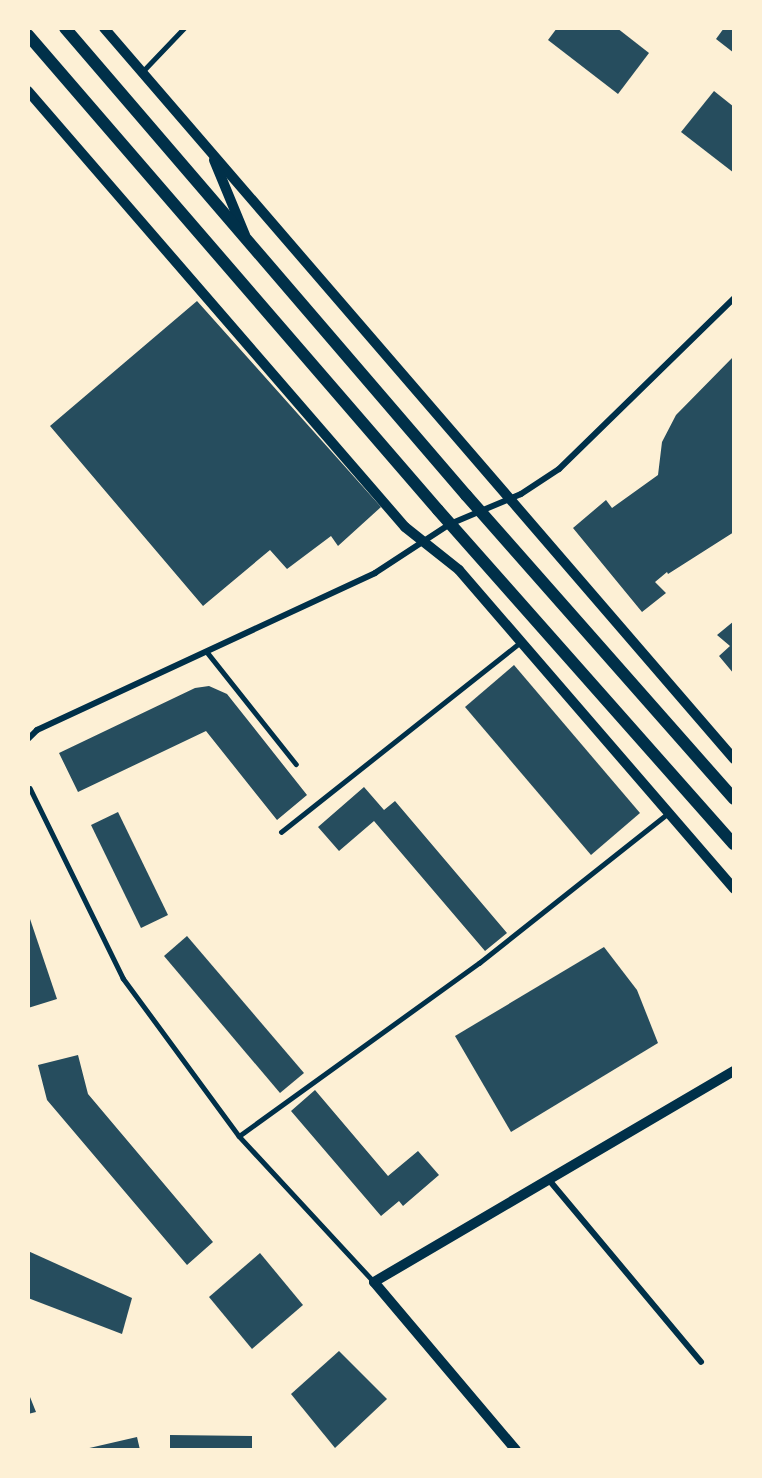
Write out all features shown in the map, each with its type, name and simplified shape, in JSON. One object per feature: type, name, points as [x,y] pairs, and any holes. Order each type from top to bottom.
[{"type":"main road","points":[[65,28],[479,510],[734,799]]},
{"type":"main road","points":[[28,35],[450,524],[734,844]]},
{"type":"street","points":[[104,28],[734,759]]},
{"type":"street","points":[[28,91],[405,527],[420,542],[459,570],[734,889]]},
{"type":"street","points":[[211,151],[247,240]]},
{"type":"street","points":[[28,739],[37,730],[375,573],[450,524],[510,499],[559,469],[734,298]]},
{"type":"street","points":[[514,1449],[374,1282],[734,1071]]},
{"type":"street","points":[[549,1180],[701,1362]]},
{"type":"lane","points":[[142,72],[184,28]]},
{"type":"lane","points":[[281,832],[521,642]]},
{"type":"lane","points":[[207,652],[296,764]]},
{"type":"lane","points":[[30,788],[123,978],[239,1136],[374,1282]]},
{"type":"lane","points":[[239,1136],[479,963],[668,813]]},
{"type":"building","points":[[557,28],[617,28],[649,53],[618,94],[548,40]]},
{"type":"building","points":[[724,28],[734,28],[734,53],[716,39]]},
{"type":"building","points":[[714,91],[734,107],[734,173],[681,132]]},
{"type":"building","points":[[197,301],[381,507],[338,546],[331,536],[287,569],[270,550],[203,606],[50,426]]},
{"type":"building","points":[[734,356],[734,532],[668,574],[667,572],[655,582],[666,593],[642,612],[573,528],[606,500],[612,508],[658,475],[662,442],[676,415]]},
{"type":"building","points":[[734,621],[734,674],[719,656],[730,646],[717,635]]},
{"type":"building","points":[[514,665],[640,813],[591,855],[465,707]]},
{"type":"building","points":[[209,686],[227,694],[307,795],[277,820],[206,731],[78,792],[59,753],[195,688]]},
{"type":"building","points":[[364,787],[384,810],[395,801],[507,933],[485,951],[374,821],[339,851],[318,827]]},
{"type":"building","points":[[118,812],[168,915],[141,928],[91,825]]},
{"type":"building","points":[[28,913],[57,999],[28,1008]]},
{"type":"building","points":[[187,936],[304,1073],[280,1093],[164,956]]},
{"type":"building","points":[[604,947],[637,990],[658,1043],[511,1132],[455,1036]]},
{"type":"building","points":[[78,1055],[88,1094],[213,1242],[187,1265],[47,1100],[38,1065]]},
{"type":"building","points":[[315,1090],[388,1176],[418,1151],[439,1175],[403,1206],[399,1201],[381,1216],[291,1111]]},
{"type":"building","points":[[28,1251],[132,1298],[122,1334],[28,1298]]},
{"type":"building","points":[[260,1253],[303,1305],[252,1349],[209,1297]]},
{"type":"building","points":[[339,1351],[387,1399],[335,1448],[291,1394]]},
{"type":"building","points":[[28,1392],[36,1412],[28,1414]]},
{"type":"building","points":[[170,1435],[252,1436],[252,1450],[170,1450]]},
{"type":"building","points":[[137,1437],[140,1450],[85,1450],[85,1449]]}]
